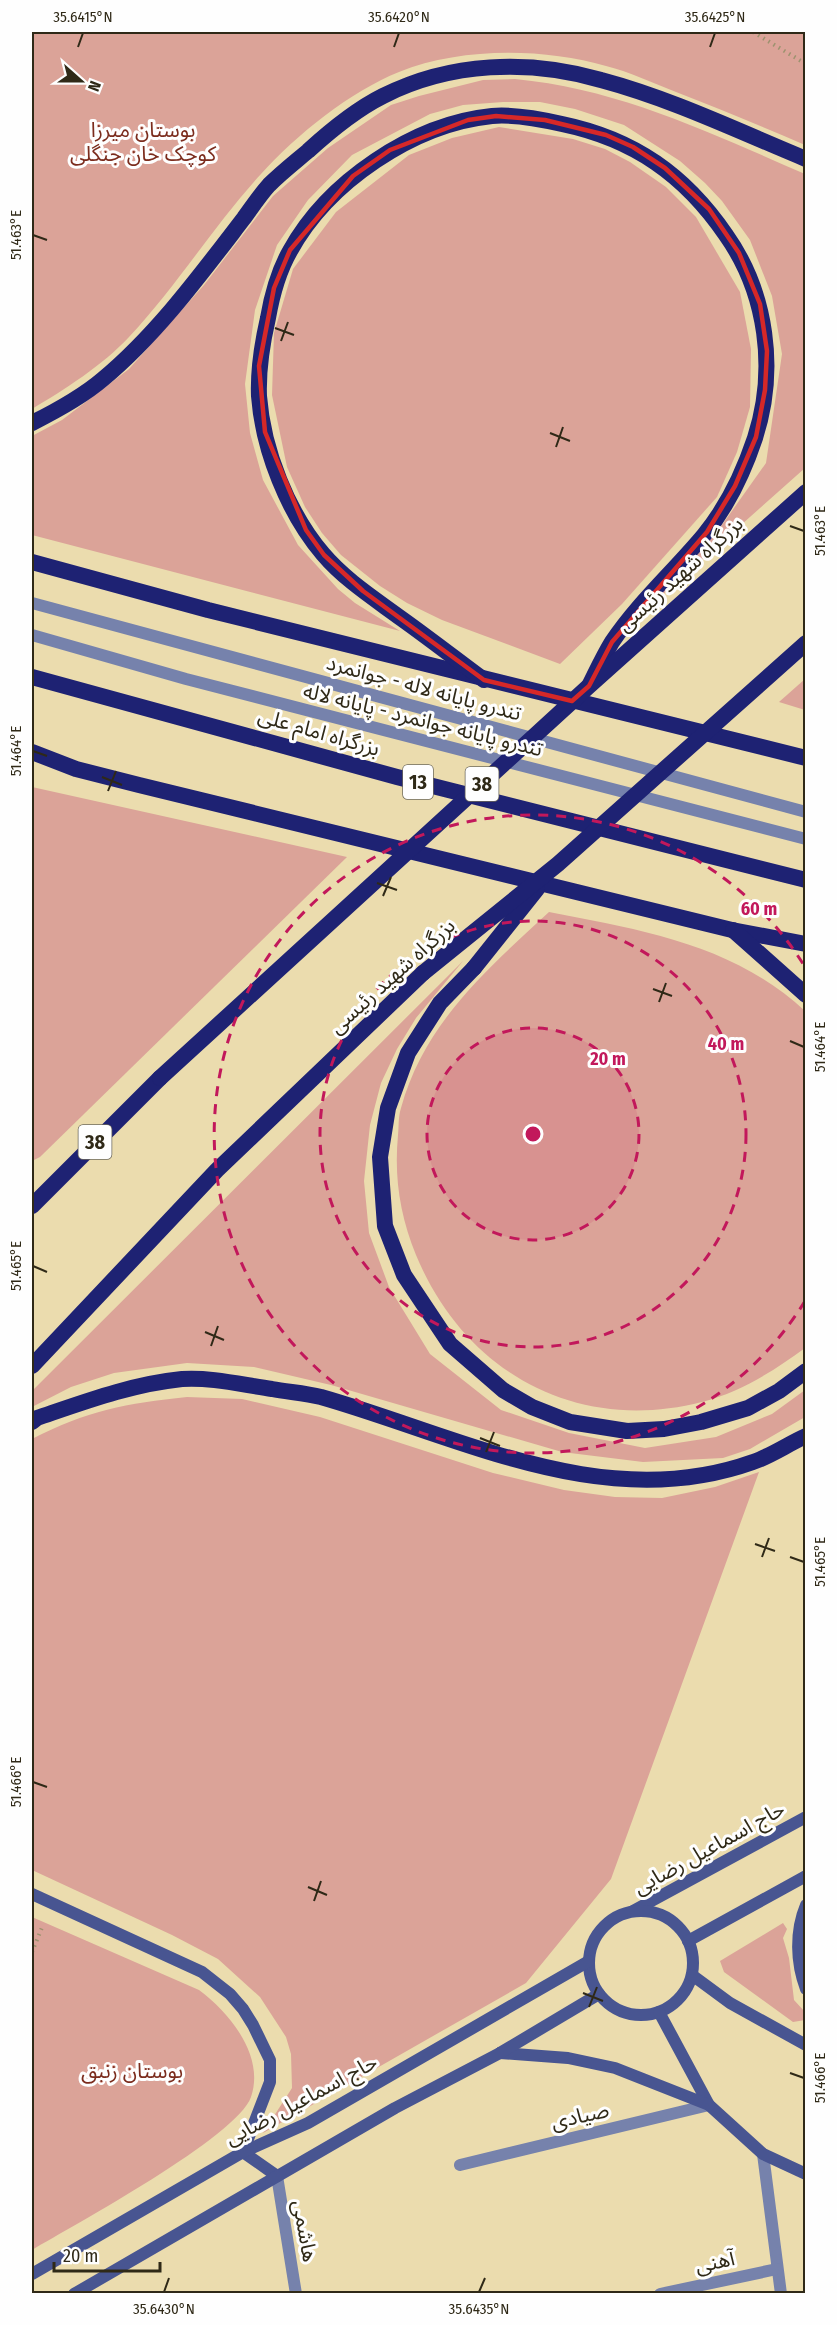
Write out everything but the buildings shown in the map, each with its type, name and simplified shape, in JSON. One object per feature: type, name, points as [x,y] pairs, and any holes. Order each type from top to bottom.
[{"type":"highway","points":[[32,423],[56,411],[101,380],[137,348],[210,263],[268,186],[330,131],[382,96],[427,78],[470,69],[508,66],[549,70],[599,79],[656,97],[806,159]]},
{"type":"highway","points":[[484,680],[363,591],[324,555],[306,530],[290,502],[265,432],[260,398],[259,366],[274,288],[290,250],[319,211],[353,176],[390,150],[443,126],[496,116],[545,120],[606,135],[633,147],[665,168],[709,209],[739,253],[760,304],[767,351],[765,390],[756,437],[735,486],[707,532],[647,598],[612,642],[589,686]]},
{"type":"highway","name":"بزرگراه شهید رئیسی","points":[[32,1206],[160,1078],[589,686],[806,492]]},
{"type":"highway","points":[[32,562],[208,610],[484,680],[806,758]]},
{"type":"highway","name":"بزرگراه شهید رئیسی","points":[[32,1366],[217,1170],[423,973],[558,864],[806,644]]},
{"type":"highway","name":"بزرگراه امام علی","points":[[32,677],[397,777],[806,880]]},
{"type":"highway","points":[[32,752],[76,769]]},
{"type":"highway","points":[[32,763],[76,769],[732,930],[806,944]]},
{"type":"highway","points":[[558,864],[474,968],[440,1004],[408,1053],[388,1107],[380,1156],[385,1226],[404,1275],[450,1344],[503,1390],[532,1407],[570,1422],[627,1431],[664,1429],[701,1422],[748,1408],[779,1391],[806,1371]]},
{"type":"highway","points":[[732,930],[806,995]]},
{"type":"highway","points":[[32,1192],[53,1184]]},
{"type":"highway","points":[[32,1422],[93,1399],[131,1389],[183,1379],[227,1382],[319,1397],[497,1456],[575,1474],[647,1481],[698,1476],[753,1462],[806,1436]]},
{"type":"main road","name":"حاج اسماعیل رضایی","points":[[631,1912],[806,1817]]},
{"type":"main road","points":[[688,1941],[806,1876]]},
{"type":"main road","points":[[32,1894],[178,1959],[215,1981],[230,1994],[253,2025],[270,2060],[270,2082],[243,2152],[276,2176]]},
{"type":"main road","points":[[806,1905],[802,1914],[797,1953],[806,1989]]},
{"type":"main road","points":[[631,1912],[648,1912],[665,1917],[678,1927],[688,1941],[693,1958],[692,1975],[686,1991],[674,2004],[659,2012],[642,2015],[626,2013],[611,2005],[599,1994],[592,1978],[589,1962],[592,1945],[601,1930],[615,1919],[631,1912]]},
{"type":"main road","name":"حاج اسماعیل رضایی","points":[[32,2274],[243,2152],[308,2122],[589,1962]]},
{"type":"main road","points":[[692,1975],[730,2003],[806,2044]]},
{"type":"main road","points":[[74,2294],[395,2108],[500,2053],[599,1994]]},
{"type":"main road","points":[[659,2012],[709,2105],[763,2154],[806,2174]]},
{"type":"main road","points":[[500,2053],[568,2058],[615,2068],[709,2105]]},
{"type":"street","name":"تندرو پایانه لاله - جوانمرد","points":[[32,603],[806,812]]},
{"type":"street","name":"تندرو پایانه جوانمرد - پایانه لاله","points":[[32,635],[186,679],[806,839]]},
{"type":"street","name":"صیادی","points":[[460,2165],[709,2105]]},
{"type":"street","points":[[763,2154],[781,2294]]},
{"type":"street","name":"هاشمی","points":[[276,2176],[296,2294]]},
{"type":"street","name":"آهنی","points":[[660,2294],[777,2269]]},
{"type":"path","points":[[753,32],[806,64]]},
{"type":"path","points":[[32,1952],[45,1923]]},
{"type":"highlighted area","points":[[496,116],[545,120],[606,135],[633,147],[665,168],[709,209],[739,253],[760,304],[767,351],[765,390],[756,437],[735,486],[707,532],[612,642],[589,686],[572,701],[484,680],[363,591],[324,555],[306,530],[265,432],[259,366],[274,288],[290,250],[353,176],[390,150],[468,120]]},
{"type":"green space","name":"بوستان میرزا کوچک خان جنگلی","points":[[32,32],[805,32],[805,145],[633,74],[582,60],[529,53],[475,54],[423,64],[399,72],[343,102],[291,144],[227,214],[129,337],[95,367],[32,409]]},
{"type":"green space","points":[[515,79],[554,84],[628,103],[699,129],[805,174],[805,468],[650,606],[717,532],[766,463],[782,354],[772,296],[750,240],[722,201],[680,161],[624,125],[575,109],[540,102],[463,105],[430,114],[352,155],[308,200],[277,245],[255,310],[245,384],[250,433],[263,480],[298,545],[338,589],[355,603],[400,631],[32,535],[32,436],[62,420],[129,369],[204,285],[273,196],[328,148],[391,105],[483,80]]},
{"type":"green space","points":[[499,127],[573,139],[605,149],[630,162],[666,187],[696,217],[740,292],[751,349],[750,407],[737,452],[717,497],[622,604],[560,664],[442,620],[407,603],[380,586],[341,555],[322,533],[305,507],[287,467],[272,395],[274,333],[293,269],[336,212],[409,155],[452,138]]},
{"type":"green space","points":[[805,679],[805,710],[779,702]]},
{"type":"green space","points":[[32,787],[347,857],[40,1157],[32,1161]]},
{"type":"green space","points":[[549,912],[651,934],[717,955],[777,988],[805,1011],[805,1348],[756,1380],[730,1393],[702,1402],[656,1410],[611,1409],[569,1401],[530,1385],[495,1362],[464,1332],[437,1297],[410,1240],[402,1211],[397,1151],[399,1115],[411,1078],[441,1024],[460,1000]]},
{"type":"green space","points":[[463,961],[416,1018],[397,1049],[381,1083],[370,1125],[364,1181],[369,1233],[389,1287],[430,1354],[501,1410],[569,1433],[645,1448],[716,1437],[772,1414],[805,1390],[805,1417],[750,1449],[723,1458],[643,1462],[562,1452],[331,1385],[254,1367],[187,1363],[114,1373],[71,1387],[32,1407],[32,1391]]},
{"type":"green space","points":[[187,1397],[242,1399],[320,1417],[493,1473],[564,1490],[615,1497],[662,1498],[715,1487],[759,1472],[611,1879],[526,1983],[263,2133],[292,2088],[291,2054],[286,2037],[260,1997],[218,1959],[32,1870],[32,1439],[71,1421],[107,1410],[145,1402]]},
{"type":"green space","name":"بوستان زنبق","points":[[32,1917],[199,1990],[233,2023],[242,2037],[253,2066],[254,2082],[251,2097],[239,2114],[217,2134],[152,2179],[32,2250]]},
{"type":"green space","points":[[783,1923],[787,1929],[783,1938],[789,1958],[794,2000],[805,2012],[805,2020],[793,2022],[724,1972],[720,1961]]}]
